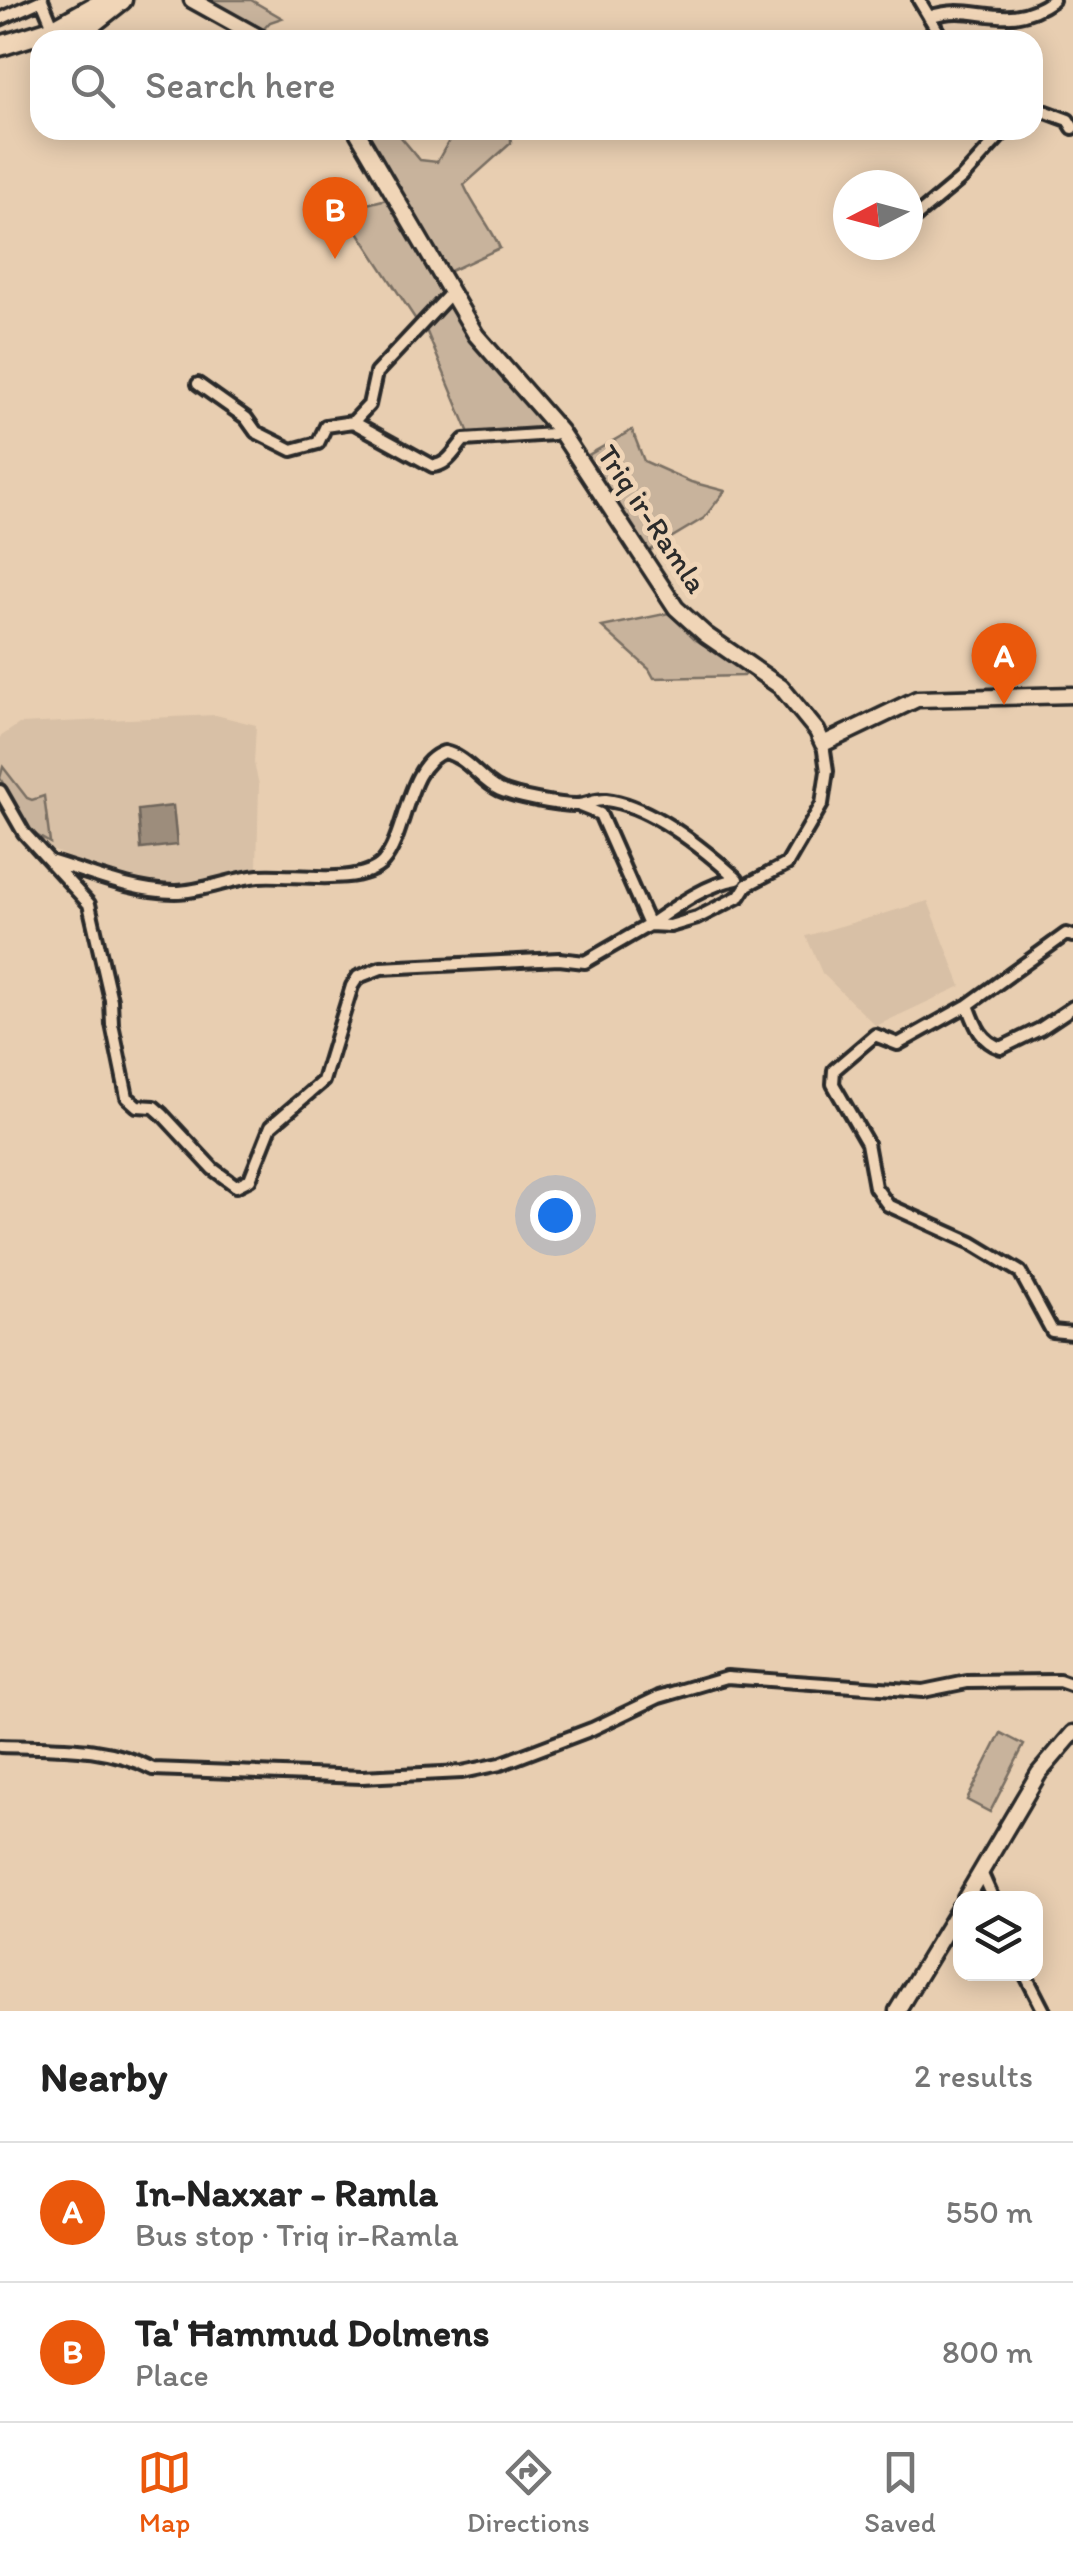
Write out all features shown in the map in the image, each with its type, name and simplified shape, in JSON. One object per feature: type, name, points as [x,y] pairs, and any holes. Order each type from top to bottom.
[{"type":"highway","points":[[64,30],[106,0]]},
{"type":"highway","points":[[80,30],[122,0]]},
{"type":"highway","points":[[0,46],[30,40]]},
{"type":"highway","points":[[0,56],[30,49]]},
{"type":"main road","points":[[192,0],[246,30]]},
{"type":"main road","name":"Triq ir-Ramla","points":[[362,140],[476,335],[560,431],[676,608],[706,635],[781,687],[823,744]]},
{"type":"main road","points":[[823,744],[918,699],[1073,694]]},
{"type":"main road","points":[[970,1891],[1039,1773],[1073,1733]]},
{"type":"main road","points":[[897,2011],[953,1919]]},
{"type":"street","points":[[0,19],[42,0],[55,30]]},
{"type":"street","points":[[918,0],[937,30]]},
{"type":"street","points":[[930,17],[946,4],[977,5],[1009,14],[1030,12],[1052,0]]},
{"type":"street","points":[[1043,111],[1068,120],[1073,128]]},
{"type":"street","points":[[923,211],[997,140]]},
{"type":"street","points":[[354,422],[369,405],[376,373],[450,294]]},
{"type":"street","points":[[198,384],[246,418],[256,432],[292,450],[318,443],[326,426],[354,422],[433,466],[451,458],[464,440],[560,431]]},
{"type":"street","points":[[0,791],[24,834],[89,904],[111,1000],[127,1097],[137,1106],[154,1107],[236,1186],[250,1179],[271,1126],[322,1081],[352,986],[358,978],[381,968],[559,959],[585,962],[680,904],[787,864],[818,816],[827,771],[823,744]]},
{"type":"street","points":[[46,859],[136,887],[177,892],[259,876],[369,873],[384,861],[425,766],[444,752],[458,755],[486,782],[503,792],[600,814],[649,925]]},
{"type":"street","points":[[578,806],[602,799],[650,816],[703,848],[741,882]]},
{"type":"street","points":[[649,925],[670,926],[697,918],[740,896],[741,882]]},
{"type":"street","points":[[1073,936],[1066,934],[968,1005],[898,1044],[875,1035],[834,1070],[834,1084],[867,1143],[874,1187],[888,1206],[972,1243],[1020,1272],[1052,1331],[1073,1333]]},
{"type":"street","points":[[968,1005],[988,1043],[1001,1048],[1073,1007]]},
{"type":"street","points":[[0,1746],[99,1749],[128,1757],[153,1770],[362,1777],[446,1773],[500,1764],[592,1729],[659,1697],[727,1678],[923,1691],[966,1682],[1059,1681],[1073,1686]]},
{"type":"street","points":[[981,1872],[990,1891]]},
{"type":"street","points":[[1029,1981],[1044,2011]]},
{"type":"shaded area","points":[[204,0],[251,0],[282,18],[257,30]]},
{"type":"shaded area","points":[[369,140],[403,140],[420,160],[437,162],[449,140],[511,140],[464,185],[500,248],[444,274]]},
{"type":"shaded area","points":[[387,199],[443,297],[418,323],[347,215],[359,206]]},
{"type":"shaded area","points":[[447,304],[476,347],[552,434],[471,438],[424,325]]},
{"type":"shaded area","points":[[632,430],[644,461],[691,482],[725,491],[704,518],[649,551],[585,457]]},
{"type":"shaded area","points":[[669,613],[696,640],[748,670],[743,676],[654,678],[602,627]]},
{"type":"shaded area","points":[[216,715],[256,725],[257,868],[184,889],[128,882],[40,845],[25,829],[0,787],[0,737],[19,724]]},
{"type":"shaded area","points":[[3,767],[27,798],[44,796],[50,843],[31,832],[0,778]]},
{"type":"shaded area","points":[[173,806],[177,845],[141,849],[138,810]]},
{"type":"shaded area","points":[[928,901],[961,986],[876,1026],[822,973],[806,936]]},
{"type":"shaded area","points":[[1001,1733],[1024,1745],[990,1812],[967,1800]]},
{"type":"place","name":"Ta' Ħammud Dolmens","points":[[335,259]]},
{"type":"place","name":"In-Naxxar - Ramla","points":[[1004,705]]}]
